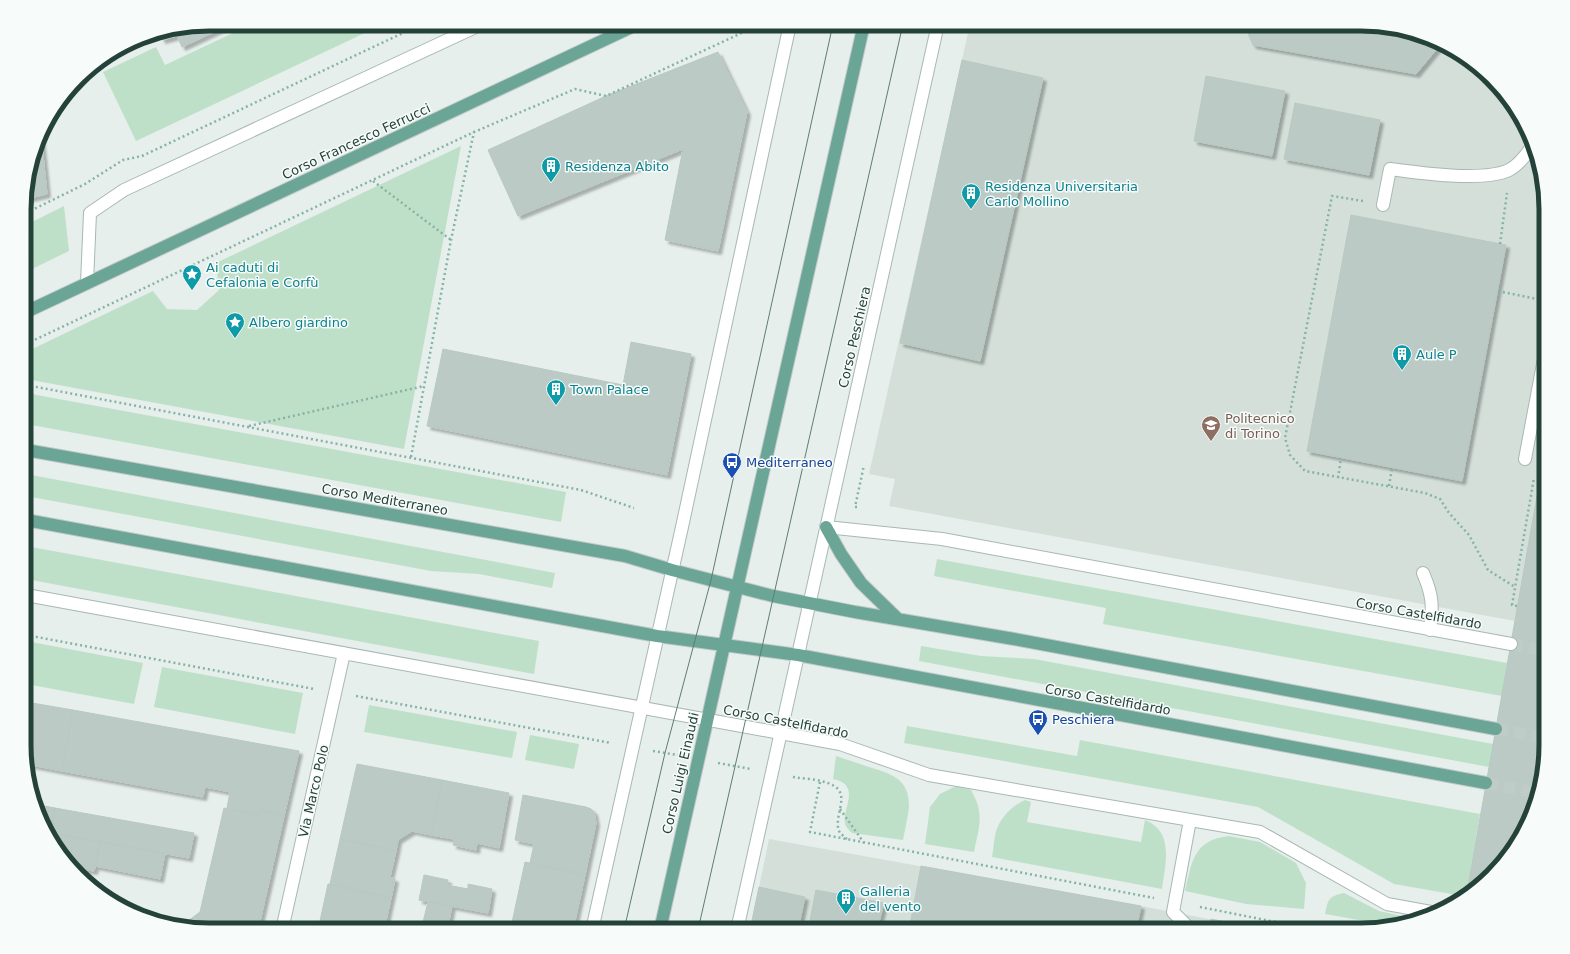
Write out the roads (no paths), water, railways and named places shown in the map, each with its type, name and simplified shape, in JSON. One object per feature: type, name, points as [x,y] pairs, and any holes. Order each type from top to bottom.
[{"type":"main road","name":"Corso Francesco Ferrucci","points":[[31,310],[623,31]]},
{"type":"main road","points":[[862,31],[737,587],[810,603],[1022,640],[1496,729]]},
{"type":"main road","name":"Corso Mediterraneo","points":[[31,451],[626,556],[737,587]]},
{"type":"main road","points":[[31,521],[657,636],[724,645]]},
{"type":"main road","points":[[826,527],[841,554],[861,583],[898,619]]},
{"type":"main road","name":"Corso Luigi Einaudi","points":[[662,923],[737,587]]},
{"type":"main road","name":"Corso Castelfidardo","points":[[724,645],[798,656],[1486,783]]},
{"type":"street","points":[[87,283],[90,213],[124,190],[467,31]]},
{"type":"street","points":[[594,923],[642,709],[788,31]]},
{"type":"street","name":"Corso Peschiera","points":[[798,656],[936,31]]},
{"type":"street","points":[[1383,205],[1390,168],[1479,176],[1496,174],[1511,169],[1529,150]]},
{"type":"street","points":[[1525,459],[1539,385]]},
{"type":"street","name":"Corso Castelfidardo","points":[[826,527],[942,539],[1511,644]]},
{"type":"street","points":[[1423,573],[1429,586],[1433,606],[1430,630]]},
{"type":"street","points":[[31,596],[707,720]]},
{"type":"street","name":"Via Marco Polo","points":[[284,923],[344,653]]},
{"type":"street","points":[[739,923],[798,656]]},
{"type":"street","name":"Corso Castelfidardo","points":[[707,720],[840,744],[929,774],[1260,832],[1387,904],[1425,911]]},
{"type":"street","points":[[1184,923],[1173,912],[1190,820]]},
{"type":"tunnel","points":[[1511,644],[1539,650]]},
{"type":"tunnel","points":[[1496,729],[1539,737]]},
{"type":"tunnel","points":[[1486,783],[1533,792]]},
{"type":"tram line","points":[[626,923],[665,753],[711,580],[831,31]]},
{"type":"tram line","points":[[700,923],[901,31]]},
{"type":"place","name":"Residenza Abito","points":[[551,183]]},
{"type":"place","name":"Residenza Universitaria Carlo Mollino","points":[[971,210]]},
{"type":"place","name":"Ai caduti di Cefalonia e Corfù","points":[[192,291]]},
{"type":"place","name":"Albero giardino","points":[[235,339]]},
{"type":"place","name":"Aule P","points":[[1402,371]]},
{"type":"place","name":"Town Palace","points":[[556,406]]},
{"type":"place","name":"Politecnico di Torino","points":[[1211,442]]},
{"type":"place","name":"Mediterraneo","points":[[732,479]]},
{"type":"place","name":"Peschiera","points":[[1038,736]]},
{"type":"place","name":"Galleria del vento","points":[[846,915]]}]
